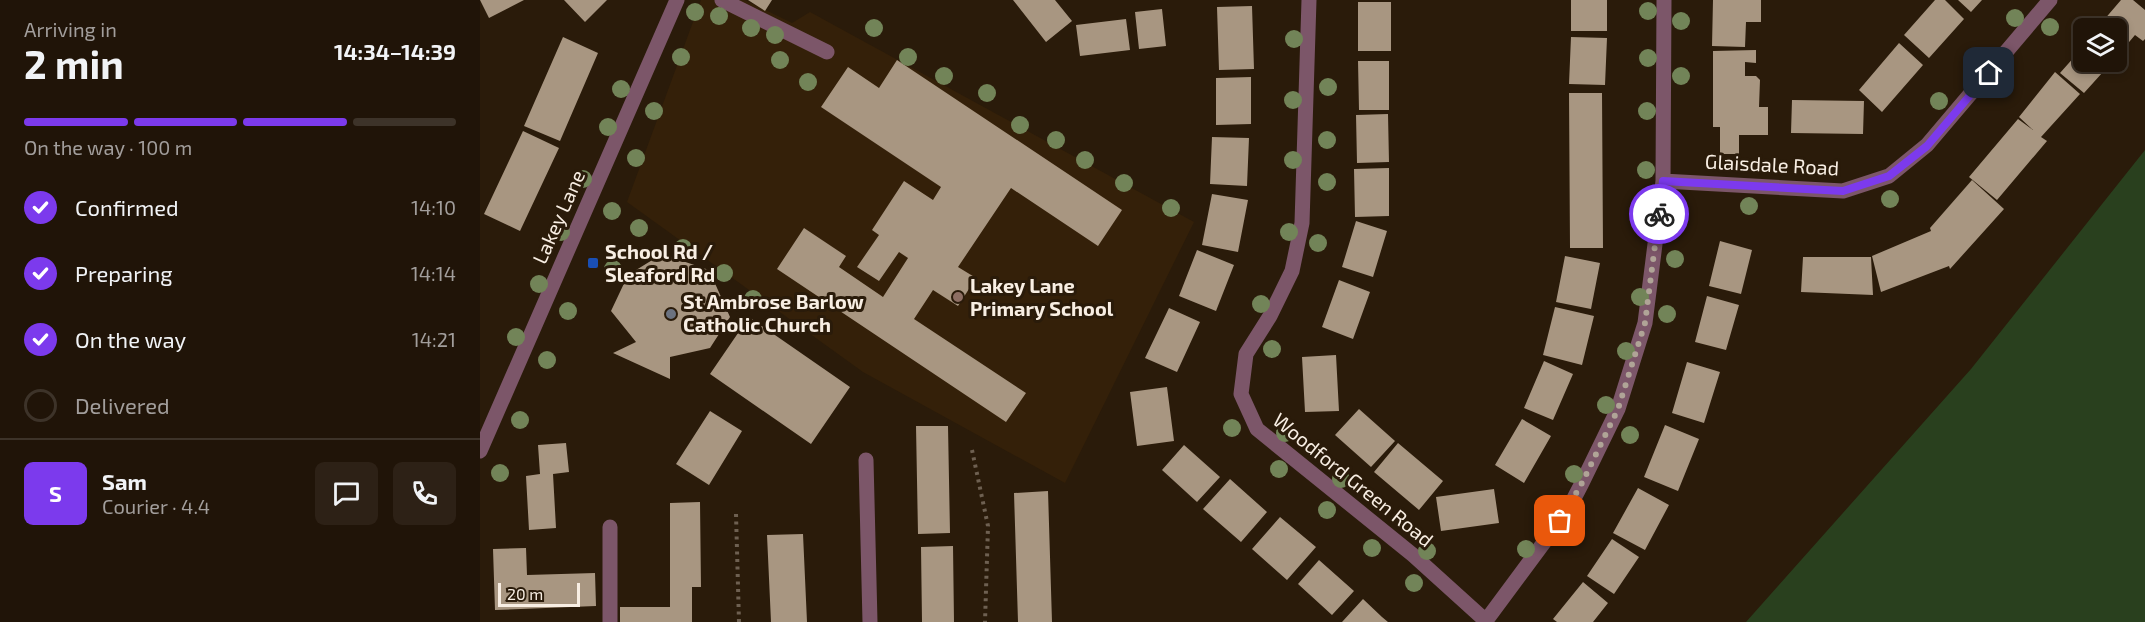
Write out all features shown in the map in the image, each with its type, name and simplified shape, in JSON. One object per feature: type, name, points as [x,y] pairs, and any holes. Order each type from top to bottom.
[{"type":"street","name":"Lakey Lane","points":[[480,452],[677,0]]},
{"type":"street","points":[[722,0],[827,52]]},
{"type":"street","name":"Woodford Green Road","points":[[1309,0],[1302,223],[1292,271],[1270,316],[1246,354],[1241,394],[1257,429],[1413,555],[1485,622]]},
{"type":"street","points":[[1485,622],[1568,510],[1618,409],[1645,323],[1663,181],[1664,0]]},
{"type":"street","name":"Glaisdale Road","points":[[1663,181],[1843,191],[1889,176],[1927,146],[2050,0]]},
{"type":"street","points":[[866,460],[870,622]]},
{"type":"street","points":[[609,527],[610,622]]},
{"type":"path","points":[[972,450],[988,526],[985,622]]},
{"type":"path","points":[[736,514],[739,622]]},
{"type":"shaded area","name":"Lakey Lane Primary School","points":[[701,0],[745,0],[792,23],[810,12],[1194,222],[1065,483],[863,372],[627,202]]},
{"type":"green space","points":[[2145,150],[2145,622],[1746,622],[1971,369]]},
{"type":"building","points":[[480,0],[524,0],[489,18]]},
{"type":"building","points":[[564,0],[607,0],[585,22]]},
{"type":"building","points":[[748,0],[772,0],[765,11]]},
{"type":"building","points":[[1013,0],[1055,0],[1072,21],[1046,42]]},
{"type":"building","points":[[1571,0],[1607,0],[1607,31],[1571,31]]},
{"type":"building","points":[[1713,0],[1761,0],[1761,22],[1746,22],[1745,47],[1712,46]]},
{"type":"building","points":[[1935,0],[1945,0],[1964,19],[1929,58],[1904,35]]},
{"type":"building","points":[[1958,0],[1982,0],[1971,12]]},
{"type":"building","points":[[2121,0],[2133,0],[2145,10],[2145,39],[2143,41],[2135,35],[2127,44],[2127,18],[2106,18]]},
{"type":"building","points":[[1358,2],[1391,2],[1391,51],[1358,51]]},
{"type":"building","points":[[1252,6],[1254,69],[1219,70],[1217,7]]},
{"type":"building","points":[[1162,9],[1166,46],[1139,49],[1135,12]]},
{"type":"building","points":[[1126,19],[1130,50],[1080,56],[1076,25]]},
{"type":"building","points":[[563,37],[598,53],[560,141],[524,126]]},
{"type":"building","points":[[1571,37],[1607,38],[1605,85],[1569,84]]},
{"type":"building","points":[[1899,43],[1923,65],[1882,112],[1859,90]]},
{"type":"building","points":[[1756,50],[1756,63],[1745,62],[1745,76],[1756,76],[1760,80],[1759,107],[1768,107],[1768,135],[1739,135],[1739,154],[1720,154],[1720,127],[1713,127],[1713,51]]},
{"type":"building","points":[[2073,58],[2073,72],[2103,72],[2084,93],[2060,73]]},
{"type":"building","points":[[897,60],[1122,210],[1098,246],[1011,188],[958,267],[976,278],[958,306],[933,290],[914,319],[1026,393],[1006,422],[777,269],[804,228],[846,256],[839,267],[883,297],[908,258],[899,252],[879,281],[857,267],[879,235],[872,230],[904,181],[933,200],[941,187],[821,107],[848,67],[879,88]]},
{"type":"building","points":[[1358,61],[1389,61],[1389,110],[1359,110]]},
{"type":"building","points":[[2055,72],[2080,94],[2041,137],[2047,141],[1997,200],[1969,177],[2018,119],[2033,130],[2019,117]]},
{"type":"building","points":[[1251,77],[1251,124],[1216,125],[1216,78]]},
{"type":"building","points":[[1569,93],[1602,93],[1603,248],[1570,248]]},
{"type":"building","points":[[1792,100],[1864,101],[1863,134],[1791,133]]},
{"type":"building","points":[[1388,114],[1389,162],[1357,163],[1356,115]]},
{"type":"building","points":[[523,131],[559,148],[520,231],[484,214]]},
{"type":"building","points":[[1212,137],[1249,138],[1247,186],[1210,184]]},
{"type":"building","points":[[1389,168],[1389,216],[1355,217],[1354,169]]},
{"type":"building","points":[[1972,180],[2004,209],[1950,269],[1949,266],[1881,292],[1872,256],[1931,231],[1930,228]]},
{"type":"building","points":[[1212,194],[1248,200],[1238,252],[1202,245]]},
{"type":"building","points":[[1356,221],[1387,231],[1373,277],[1342,267]]},
{"type":"building","points":[[1720,241],[1752,250],[1741,294],[1709,286]]},
{"type":"building","points":[[1197,250],[1234,265],[1216,311],[1179,296]]},
{"type":"building","name":"St Ambrose Barlow Catholic Church","points":[[662,254],[709,270],[730,317],[710,348],[670,357],[670,379],[613,353],[636,342],[611,311],[628,275]]},
{"type":"building","points":[[1565,256],[1600,263],[1591,309],[1556,302]]},
{"type":"building","points":[[1803,257],[1871,257],[1873,295],[1801,292]]},
{"type":"building","points":[[1339,280],[1370,292],[1353,339],[1322,327]]},
{"type":"building","points":[[1707,296],[1739,305],[1726,350],[1695,342]]},
{"type":"building","points":[[1555,307],[1594,316],[1582,365],[1543,355]]},
{"type":"building","points":[[1169,308],[1200,322],[1177,372],[1145,358]]},
{"type":"building","points":[[749,317],[850,387],[811,444],[710,374]]},
{"type":"building","points":[[1336,355],[1339,411],[1305,412],[1302,357]]},
{"type":"building","points":[[1544,361],[1573,374],[1553,420],[1524,408]]},
{"type":"building","points":[[1687,362],[1720,372],[1704,423],[1672,413]]},
{"type":"building","points":[[1167,387],[1174,441],[1137,446],[1130,392]]},
{"type":"building","points":[[1359,409],[1395,441],[1371,467],[1335,435]]},
{"type":"building","points":[[710,411],[742,431],[709,485],[676,464]]},
{"type":"building","points":[[1522,419],[1551,436],[1524,483],[1495,465]]},
{"type":"building","points":[[1665,425],[1699,439],[1678,491],[1644,477]]},
{"type":"building","points":[[916,426],[948,426],[950,533],[918,534]]},
{"type":"building","points":[[566,443],[569,472],[553,474],[556,528],[529,530],[526,476],[540,474],[538,445]]},
{"type":"building","points":[[1398,443],[1443,481],[1419,510],[1374,472]]},
{"type":"building","points":[[1184,445],[1220,477],[1197,502],[1162,470]]},
{"type":"building","points":[[1230,479],[1267,512],[1241,542],[1203,509]]},
{"type":"building","points":[[1638,488],[1669,505],[1645,550],[1613,533]]},
{"type":"building","points":[[1494,489],[1499,523],[1441,531],[1436,497]]},
{"type":"building","points":[[1048,491],[1052,622],[1018,622],[1014,493]]},
{"type":"building","points":[[700,502],[701,587],[692,587],[692,622],[620,622],[620,607],[670,607],[670,503]]},
{"type":"building","points":[[1280,517],[1316,547],[1287,580],[1252,549]]},
{"type":"building","points":[[803,534],[807,622],[771,622],[767,535]]},
{"type":"building","points":[[1612,539],[1639,557],[1614,594],[1587,576]]},
{"type":"building","points":[[953,546],[954,622],[922,622],[921,547]]},
{"type":"building","points":[[526,548],[527,575],[595,573],[596,606],[495,610],[493,549]]},
{"type":"building","points":[[1319,560],[1354,591],[1332,615],[1298,584]]},
{"type":"building","points":[[1583,582],[1608,603],[1593,622],[1557,622],[1553,619]]},
{"type":"building","points":[[1363,599],[1382,617],[1388,622],[1342,622]]},
{"type":"way so far","points":[[1560,521],[1582,483],[1618,409],[1645,323],[1659,214]]},
{"type":"place","name":"School Rd / Sleaford Rd","points":[[593,263]]},
{"type":"place","name":"Lakey Lane Primary School","points":[[958,297]]},
{"type":"place","name":"St Ambrose Barlow Catholic Church","points":[[671,314]]},
{"type":"route","points":[[1659,214],[1663,181],[1843,191],[1889,176],[1927,146],[1989,73]]}]
